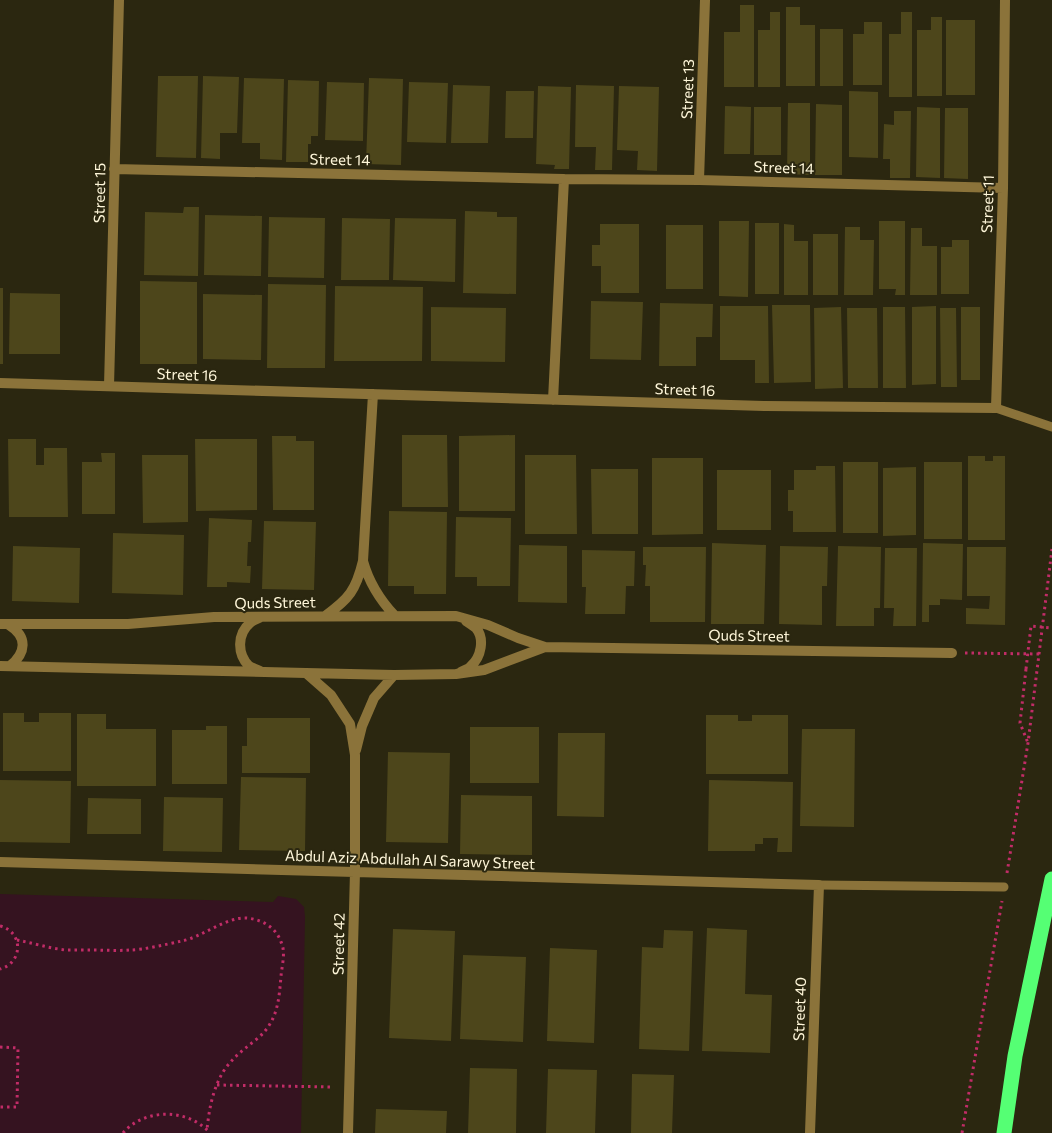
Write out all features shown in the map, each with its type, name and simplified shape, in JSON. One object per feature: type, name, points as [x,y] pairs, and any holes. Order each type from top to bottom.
[{"type":"highway","points":[[1004,1133],[1015,1056],[1052,879]]},
{"type":"street","name":"Street 15","points":[[109,386],[119,0]]},
{"type":"street","name":"Street 13","points":[[699,180],[704,0]]},
{"type":"street","name":"Street 11","points":[[996,408],[1003,188],[1005,0]]},
{"type":"street","name":"Street 14","points":[[114,169],[564,179],[699,180],[1003,188]]},
{"type":"street","points":[[553,400],[564,179]]},
{"type":"street","name":"Street 16","points":[[0,383],[766,406],[996,408]]},
{"type":"street","points":[[324,616],[341,604],[353,590],[363,561],[373,394]]},
{"type":"street","points":[[363,561],[374,589],[383,604],[395,616]]},
{"type":"street","points":[[456,616],[476,629],[480,639],[480,648],[478,658],[470,667],[456,674]]},
{"type":"street","name":"Quds Street","points":[[4,625],[128,624],[214,617],[456,616],[488,625],[545,647],[952,653]]},
{"type":"street","points":[[262,617],[250,622],[242,632],[240,645],[242,657],[250,667],[262,672]]},
{"type":"street","points":[[4,625],[16,630],[21,637],[23,645],[21,654],[16,661],[5,666]]},
{"type":"street","name":"Quds Street","points":[[5,666],[394,675],[456,674],[484,670],[545,647]]},
{"type":"street","name":"Street 42","points":[[306,673],[331,696],[350,724],[354,755],[354,872],[348,1133]]},
{"type":"street","name":"Street 42","points":[[354,755],[362,726],[374,698],[394,675]]},
{"type":"street","name":"Abdul Aziz Abdullah Al Sarawy Street","points":[[0,862],[818,885]]},
{"type":"street","name":"Street 40","points":[[810,1133],[818,885]]},
{"type":"lane","points":[[996,408],[1052,427]]},
{"type":"lane","points":[[818,885],[1004,888]]},
{"type":"path","points":[[962,1133],[1028,743],[1052,549]]},
{"type":"path","points":[[1028,743],[1020,723],[1032,626],[1052,628]]},
{"type":"path","points":[[952,653],[1040,654]]},
{"type":"path","points":[[16,940],[64,950],[131,950],[184,941],[243,918],[252,918],[270,926],[281,941],[284,950],[279,1004],[268,1027],[259,1037],[235,1056],[224,1070],[210,1107],[208,1131]]},
{"type":"path","points":[[0,926],[12,932],[18,948],[16,957],[11,964],[0,969]]},
{"type":"path","points":[[0,1048],[18,1048],[17,1107],[0,1107]]},
{"type":"path","points":[[217,1085],[349,1088]]},
{"type":"path","points":[[123,1133],[136,1122],[160,1114],[185,1116],[197,1122],[208,1131]]},
{"type":"shaded area","points":[[0,894],[273,902],[278,896],[296,899],[304,907],[305,917],[301,1133],[0,1133]]},
{"type":"building","points":[[740,5],[754,5],[754,87],[724,87],[724,32],[740,32]]},
{"type":"building","points":[[786,7],[800,7],[800,25],[815,25],[815,86],[786,86]]},
{"type":"building","points":[[770,12],[780,12],[780,87],[758,87],[758,30],[770,30]]},
{"type":"building","points":[[901,12],[912,12],[912,97],[889,97],[889,34],[901,34]]},
{"type":"building","points":[[931,17],[942,17],[942,96],[917,96],[917,30],[931,30]]},
{"type":"building","points":[[946,20],[975,20],[975,95],[946,95]]},
{"type":"building","points":[[864,22],[882,22],[882,85],[853,85],[853,34],[864,34]]},
{"type":"building","points":[[820,29],[843,29],[843,86],[820,86]]},
{"type":"building","points":[[158,76],[198,76],[196,158],[156,157]]},
{"type":"building","points":[[203,76],[239,77],[237,133],[220,133],[220,159],[201,158]]},
{"type":"building","points":[[244,78],[284,79],[282,160],[260,159],[260,143],[242,143]]},
{"type":"building","points":[[369,78],[403,79],[401,165],[366,164]]},
{"type":"building","points":[[288,80],[319,81],[318,136],[311,136],[311,144],[308,144],[308,162],[286,162]]},
{"type":"building","points":[[327,82],[364,83],[363,141],[325,140]]},
{"type":"building","points":[[409,82],[448,83],[446,143],[407,142]]},
{"type":"building","points":[[453,85],[490,86],[488,143],[451,143]]},
{"type":"building","points":[[576,85],[614,86],[612,170],[595,170],[596,147],[575,147]]},
{"type":"building","points":[[538,86],[571,87],[569,169],[554,169],[555,165],[536,164]]},
{"type":"building","points":[[619,86],[659,87],[657,171],[637,170],[638,151],[617,150]]},
{"type":"building","points":[[506,91],[534,91],[533,138],[505,138]]},
{"type":"building","points":[[849,91],[878,92],[878,158],[849,157]]},
{"type":"building","points":[[788,103],[810,103],[810,175],[787,174]]},
{"type":"building","points":[[816,104],[842,105],[842,175],[815,175]]},
{"type":"building","points":[[725,106],[751,107],[750,154],[724,154]]},
{"type":"building","points":[[754,107],[781,107],[781,155],[754,155]]},
{"type":"building","points":[[917,107],[940,108],[940,178],[916,177]]},
{"type":"building","points":[[945,108],[968,108],[968,179],[944,178]]},
{"type":"building","points":[[894,111],[911,111],[910,178],[890,178],[890,159],[883,159],[884,124],[894,125]]},
{"type":"building","points":[[184,207],[199,207],[198,276],[144,275],[145,212],[183,213]]},
{"type":"building","points":[[465,211],[497,212],[497,217],[517,217],[516,294],[463,293]]},
{"type":"building","points":[[205,215],[262,216],[261,276],[204,275]]},
{"type":"building","points":[[269,217],[325,218],[324,278],[268,277]]},
{"type":"building","points":[[342,218],[390,219],[389,280],[341,280]]},
{"type":"building","points":[[395,218],[456,219],[455,282],[393,280]]},
{"type":"building","points":[[719,221],[749,221],[748,297],[719,296]]},
{"type":"building","points":[[879,221],[905,221],[905,295],[895,295],[896,289],[879,289]]},
{"type":"building","points":[[755,223],[779,223],[779,294],[755,294]]},
{"type":"building","points":[[600,224],[639,224],[639,293],[601,293],[601,266],[592,266],[592,245],[600,245]]},
{"type":"building","points":[[784,224],[794,225],[794,241],[808,241],[808,295],[784,295]]},
{"type":"building","points":[[666,225],[703,225],[703,289],[666,289]]},
{"type":"building","points":[[845,227],[860,227],[860,240],[874,240],[873,295],[844,295]]},
{"type":"building","points":[[911,228],[922,228],[922,246],[937,246],[937,295],[910,295]]},
{"type":"building","points":[[813,234],[838,234],[838,295],[813,295]]},
{"type":"building","points":[[952,240],[969,240],[969,294],[941,294],[941,247],[952,247]]},
{"type":"building","points":[[140,281],[197,282],[197,364],[140,364]]},
{"type":"building","points":[[268,284],[326,285],[325,368],[267,368]]},
{"type":"building","points":[[335,286],[423,287],[422,361],[334,361]]},
{"type":"building","points":[[0,288],[3,288],[3,364],[0,364]]},
{"type":"building","points":[[10,293],[60,294],[60,354],[9,354]]},
{"type":"building","points":[[203,294],[262,295],[261,360],[203,359]]},
{"type":"building","points":[[591,301],[643,302],[641,360],[590,359]]},
{"type":"building","points":[[660,303],[713,304],[712,337],[696,337],[696,366],[659,366]]},
{"type":"building","points":[[772,305],[810,305],[811,382],[774,383]]},
{"type":"building","points":[[720,306],[768,306],[769,383],[755,383],[755,360],[720,360]]},
{"type":"building","points":[[936,306],[936,384],[912,385],[912,307]]},
{"type":"building","points":[[431,307],[506,308],[505,362],[431,361]]},
{"type":"building","points":[[841,307],[843,388],[815,389],[814,308]]},
{"type":"building","points":[[883,307],[905,307],[906,388],[883,388]]},
{"type":"building","points":[[961,307],[980,307],[980,380],[961,380]]},
{"type":"building","points":[[847,308],[877,308],[878,388],[848,388]]},
{"type":"building","points":[[940,308],[956,308],[957,387],[941,387]]},
{"type":"building","points":[[402,435],[447,435],[448,507],[402,507]]},
{"type":"building","points":[[515,435],[515,511],[459,511],[459,436]]},
{"type":"building","points":[[272,436],[296,436],[296,441],[314,441],[314,510],[273,510]]},
{"type":"building","points":[[8,439],[36,439],[36,465],[44,465],[44,448],[67,448],[68,517],[9,517]]},
{"type":"building","points":[[195,439],[257,439],[257,510],[196,511]]},
{"type":"building","points":[[101,453],[115,453],[115,514],[82,514],[82,462],[102,462]]},
{"type":"building","points":[[142,455],[188,455],[188,522],[143,523]]},
{"type":"building","points":[[525,455],[576,455],[577,534],[525,534]]},
{"type":"building","points":[[968,456],[985,456],[985,461],[993,461],[993,456],[1005,456],[1005,540],[968,540]]},
{"type":"building","points":[[652,458],[703,458],[703,534],[652,535]]},
{"type":"building","points":[[843,462],[878,462],[878,533],[843,533]]},
{"type":"building","points":[[924,462],[962,462],[962,539],[924,539]]},
{"type":"building","points":[[816,466],[835,466],[836,532],[793,532],[793,511],[788,511],[788,490],[794,490],[794,470],[816,470]]},
{"type":"building","points":[[916,467],[916,535],[883,536],[883,468]]},
{"type":"building","points":[[591,469],[638,469],[638,534],[592,534]]},
{"type":"building","points":[[717,470],[771,470],[771,530],[717,530]]},
{"type":"building","points":[[389,511],[447,512],[446,594],[414,594],[414,586],[388,586]]},
{"type":"building","points":[[456,517],[511,518],[510,586],[477,586],[477,577],[455,577]]},
{"type":"building","points":[[209,518],[252,520],[251,542],[248,542],[247,566],[251,566],[250,583],[227,582],[227,587],[207,587]]},
{"type":"building","points":[[264,521],[316,522],[314,590],[262,589]]},
{"type":"building","points":[[113,533],[184,535],[183,595],[112,593]]},
{"type":"building","points":[[712,543],[766,545],[764,624],[711,624]]},
{"type":"building","points":[[923,543],[963,544],[962,600],[940,599],[940,605],[929,605],[929,622],[922,622]]},
{"type":"building","points":[[519,545],[567,546],[567,603],[518,602]]},
{"type":"building","points":[[13,546],[80,548],[79,603],[12,601]]},
{"type":"building","points":[[780,546],[828,547],[827,586],[822,586],[822,625],[779,624]]},
{"type":"building","points":[[838,546],[881,547],[880,608],[874,608],[874,626],[836,626]]},
{"type":"building","points":[[643,547],[706,547],[705,622],[650,622],[650,586],[645,586],[646,565],[643,565]]},
{"type":"building","points":[[967,547],[1006,547],[1005,625],[966,624],[966,608],[989,609],[990,596],[967,596]]},
{"type":"building","points":[[885,548],[917,548],[916,626],[893,626],[894,608],[884,608]]},
{"type":"building","points":[[582,550],[635,551],[634,586],[626,586],[625,614],[585,614],[586,587],[582,587]]},
{"type":"building","points":[[3,713],[24,713],[24,722],[39,722],[39,713],[71,713],[71,771],[3,771]]},
{"type":"building","points":[[77,714],[106,714],[106,729],[156,729],[156,786],[77,786]]},
{"type":"building","points":[[706,715],[738,715],[738,721],[752,721],[752,715],[788,715],[788,774],[706,774]]},
{"type":"building","points":[[247,718],[310,718],[310,773],[242,773],[242,746],[247,746]]},
{"type":"building","points":[[206,726],[227,726],[227,784],[172,784],[172,730],[206,730]]},
{"type":"building","points":[[470,727],[539,727],[539,783],[470,783]]},
{"type":"building","points":[[802,729],[855,729],[854,827],[800,826]]},
{"type":"building","points":[[558,733],[605,733],[604,817],[557,816]]},
{"type":"building","points":[[388,752],[450,753],[448,843],[386,842]]},
{"type":"building","points":[[241,777],[306,778],[305,851],[239,850]]},
{"type":"building","points":[[0,780],[71,781],[70,843],[0,842]]},
{"type":"building","points":[[709,780],[793,782],[792,852],[777,852],[778,838],[763,838],[763,844],[755,844],[755,851],[708,851]]},
{"type":"building","points":[[461,795],[532,796],[532,855],[460,854]]},
{"type":"building","points":[[164,797],[223,798],[222,852],[163,851]]},
{"type":"building","points":[[88,798],[141,799],[141,834],[87,834]]},
{"type":"building","points":[[707,928],[747,930],[745,994],[772,995],[770,1053],[702,1051]]},
{"type":"building","points":[[393,929],[455,931],[451,1041],[389,1038]]},
{"type":"building","points":[[664,930],[693,931],[689,1051],[639,1049],[642,947],[663,948]]},
{"type":"building","points":[[550,948],[597,950],[594,1043],[547,1041]]},
{"type":"building","points":[[463,955],[526,957],[523,1042],[460,1039]]},
{"type":"building","points":[[470,1068],[517,1069],[516,1133],[468,1133]]},
{"type":"building","points":[[548,1069],[597,1070],[595,1133],[546,1133]]},
{"type":"building","points":[[632,1074],[674,1075],[672,1133],[631,1133]]},
{"type":"building","points":[[376,1109],[447,1111],[446,1133],[375,1133]]}]
